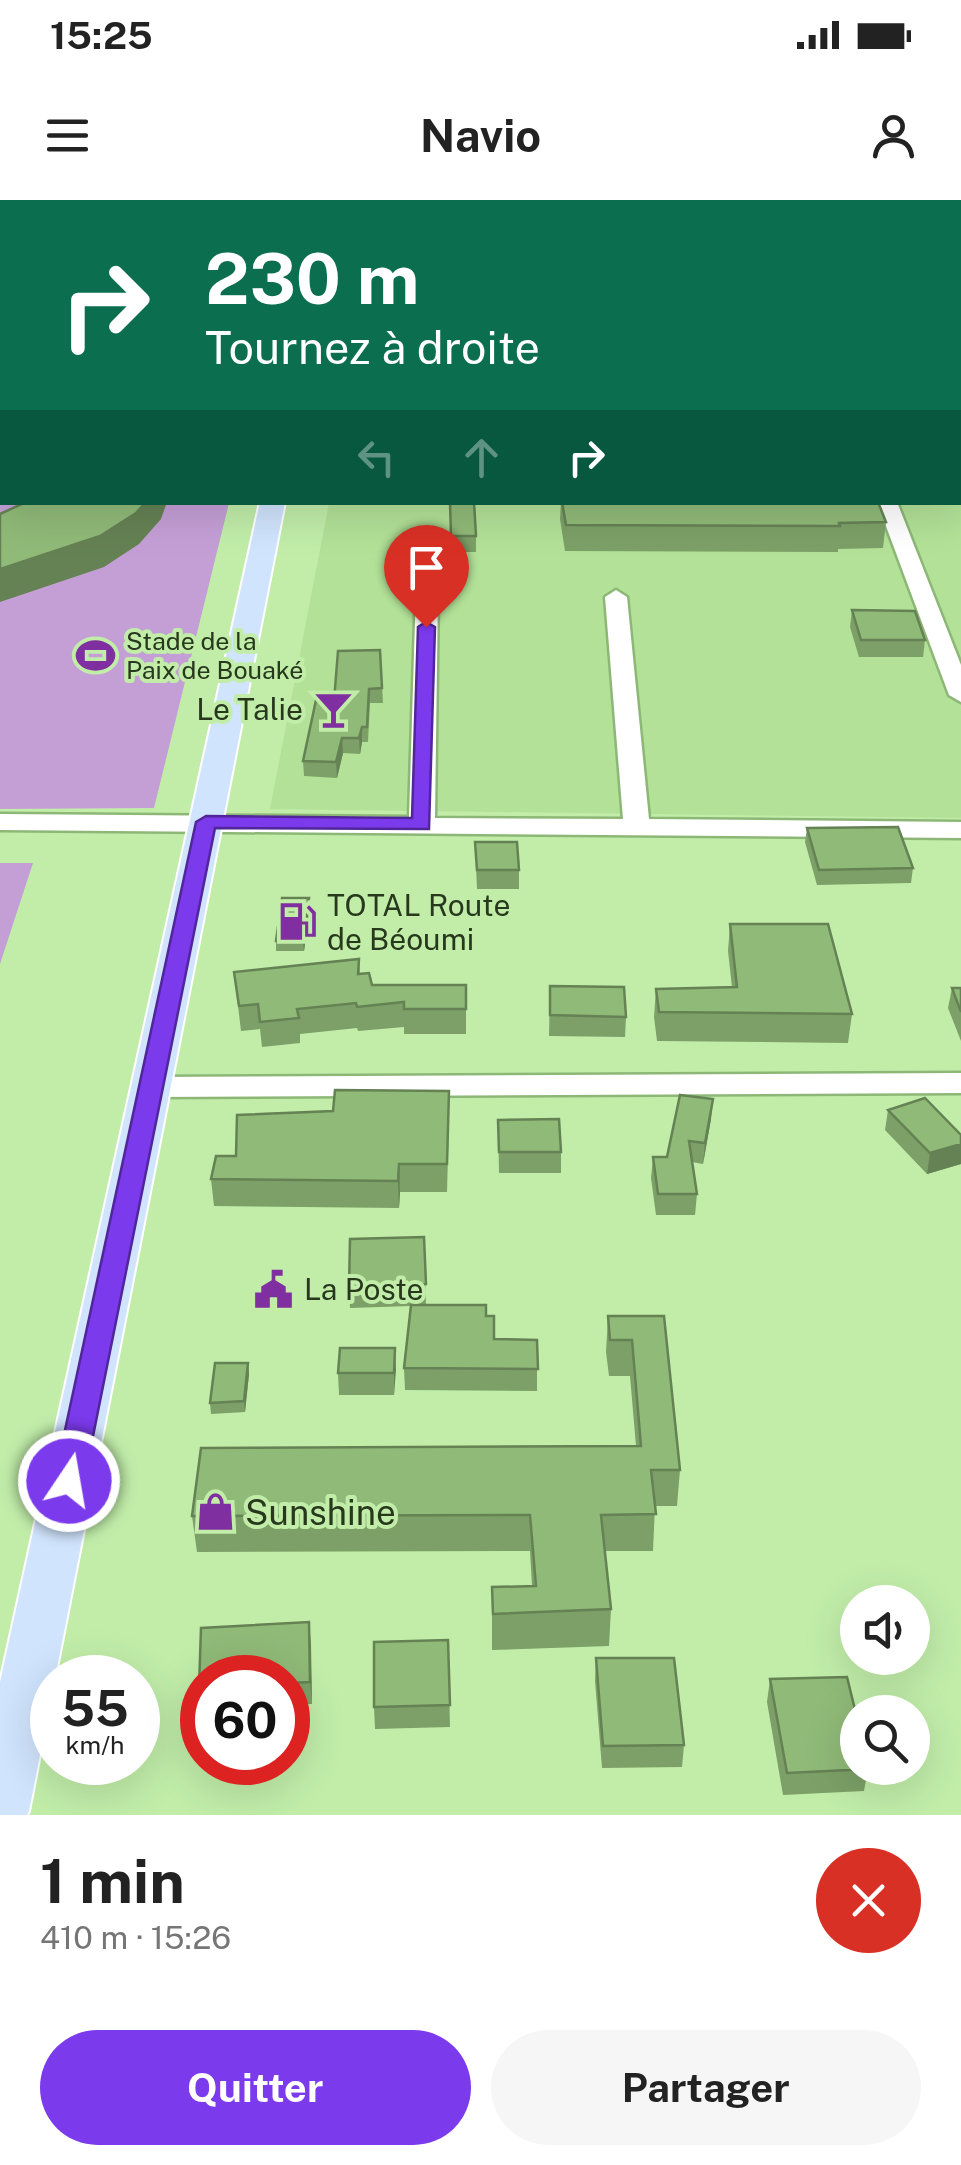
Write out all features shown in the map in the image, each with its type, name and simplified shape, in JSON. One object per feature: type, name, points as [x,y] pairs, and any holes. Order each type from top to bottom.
[{"type":"main road","points":[[0,1811],[272,505]]},
{"type":"street","points":[[888,505],[961,695]]},
{"type":"street","points":[[422,824],[427,588]]},
{"type":"street","points":[[616,597],[637,827]]},
{"type":"street","points":[[0,822],[961,830]]},
{"type":"street","points":[[151,1086],[961,1084]]},
{"type":"shaded area","name":"Stade de la Paix de Bouaké","points":[[0,505],[229,505],[154,808],[0,809]]},
{"type":"shaded area","points":[[329,505],[961,505],[961,818],[270,809]]},
{"type":"shaded area","points":[[0,863],[33,863],[0,964]]},
{"type":"building","points":[[20,505],[143,505],[100,536],[0,569],[0,514]]},
{"type":"building","points":[[450,505],[474,505],[476,536],[451,536]]},
{"type":"building","points":[[563,505],[879,505],[886,522],[839,523],[840,526],[566,525]]},
{"type":"building","points":[[852,610],[915,611],[925,640],[861,640]]},
{"type":"building","points":[[380,650],[382,688],[369,689],[367,727],[362,727],[359,738],[342,738],[336,762],[303,761],[316,700],[334,701],[338,651]]},
{"type":"building","points":[[898,827],[913,868],[819,870],[807,828]]},
{"type":"building","points":[[475,842],[517,842],[519,870],[477,870]]},
{"type":"building","points":[[282,898],[309,898],[303,941],[276,941]]},
{"type":"building","points":[[730,924],[828,924],[852,1014],[659,1012],[656,989],[737,987]]},
{"type":"building","points":[[359,959],[358,974],[369,973],[372,985],[466,985],[466,1009],[404,1009],[404,1002],[357,1007],[356,1003],[297,1009],[299,1018],[260,1022],[258,1004],[239,1006],[234,972]]},
{"type":"building","points":[[550,986],[624,987],[626,1017],[550,1015]]},
{"type":"building","points":[[952,988],[961,988],[961,1012]]},
{"type":"building","points":[[335,1090],[449,1091],[447,1164],[399,1164],[398,1181],[211,1179],[216,1156],[236,1156],[237,1115],[333,1111]]},
{"type":"building","points":[[680,1095],[713,1099],[705,1143],[689,1141],[697,1194],[658,1194],[653,1157],[667,1157]]},
{"type":"building","points":[[925,1098],[961,1135],[961,1144],[930,1153],[888,1110]]},
{"type":"building","points":[[559,1119],[561,1152],[499,1152],[498,1120]]},
{"type":"building","points":[[424,1237],[426,1284],[349,1287],[350,1239]]},
{"type":"building","points":[[411,1305],[486,1305],[486,1316],[494,1316],[494,1339],[537,1340],[538,1369],[404,1368]]},
{"type":"building","points":[[608,1316],[664,1316],[680,1470],[651,1470],[656,1514],[601,1515],[611,1609],[493,1614],[492,1587],[536,1586],[530,1515],[192,1516],[201,1448],[641,1446],[632,1340],[610,1340]]},
{"type":"building","points":[[340,1348],[395,1348],[394,1373],[338,1373]]},
{"type":"building","points":[[215,1363],[248,1363],[244,1401],[210,1403]]},
{"type":"building","points":[[309,1622],[310,1655],[200,1655],[201,1628]]},
{"type":"building","points":[[448,1640],[450,1705],[374,1707],[374,1642]]},
{"type":"building","points":[[596,1658],[674,1658],[684,1745],[603,1746]]},
{"type":"building","points":[[847,1677],[851,1695],[840,1695],[840,1770],[787,1773],[770,1679]]},
{"type":"place","name":"Stade de la Paix de Bouaké","points":[[96,655]]},
{"type":"place","name":"Le Talie","points":[[333,709]]},
{"type":"place","name":"TOTAL Route de Béoumi","points":[[297,922]]},
{"type":"place","name":"La Poste","points":[[274,1289]]},
{"type":"place","name":"Sunshine","points":[[215,1512]]},
{"type":"route","points":[[69,1481],[206,822],[422,824],[426,627]]}]
